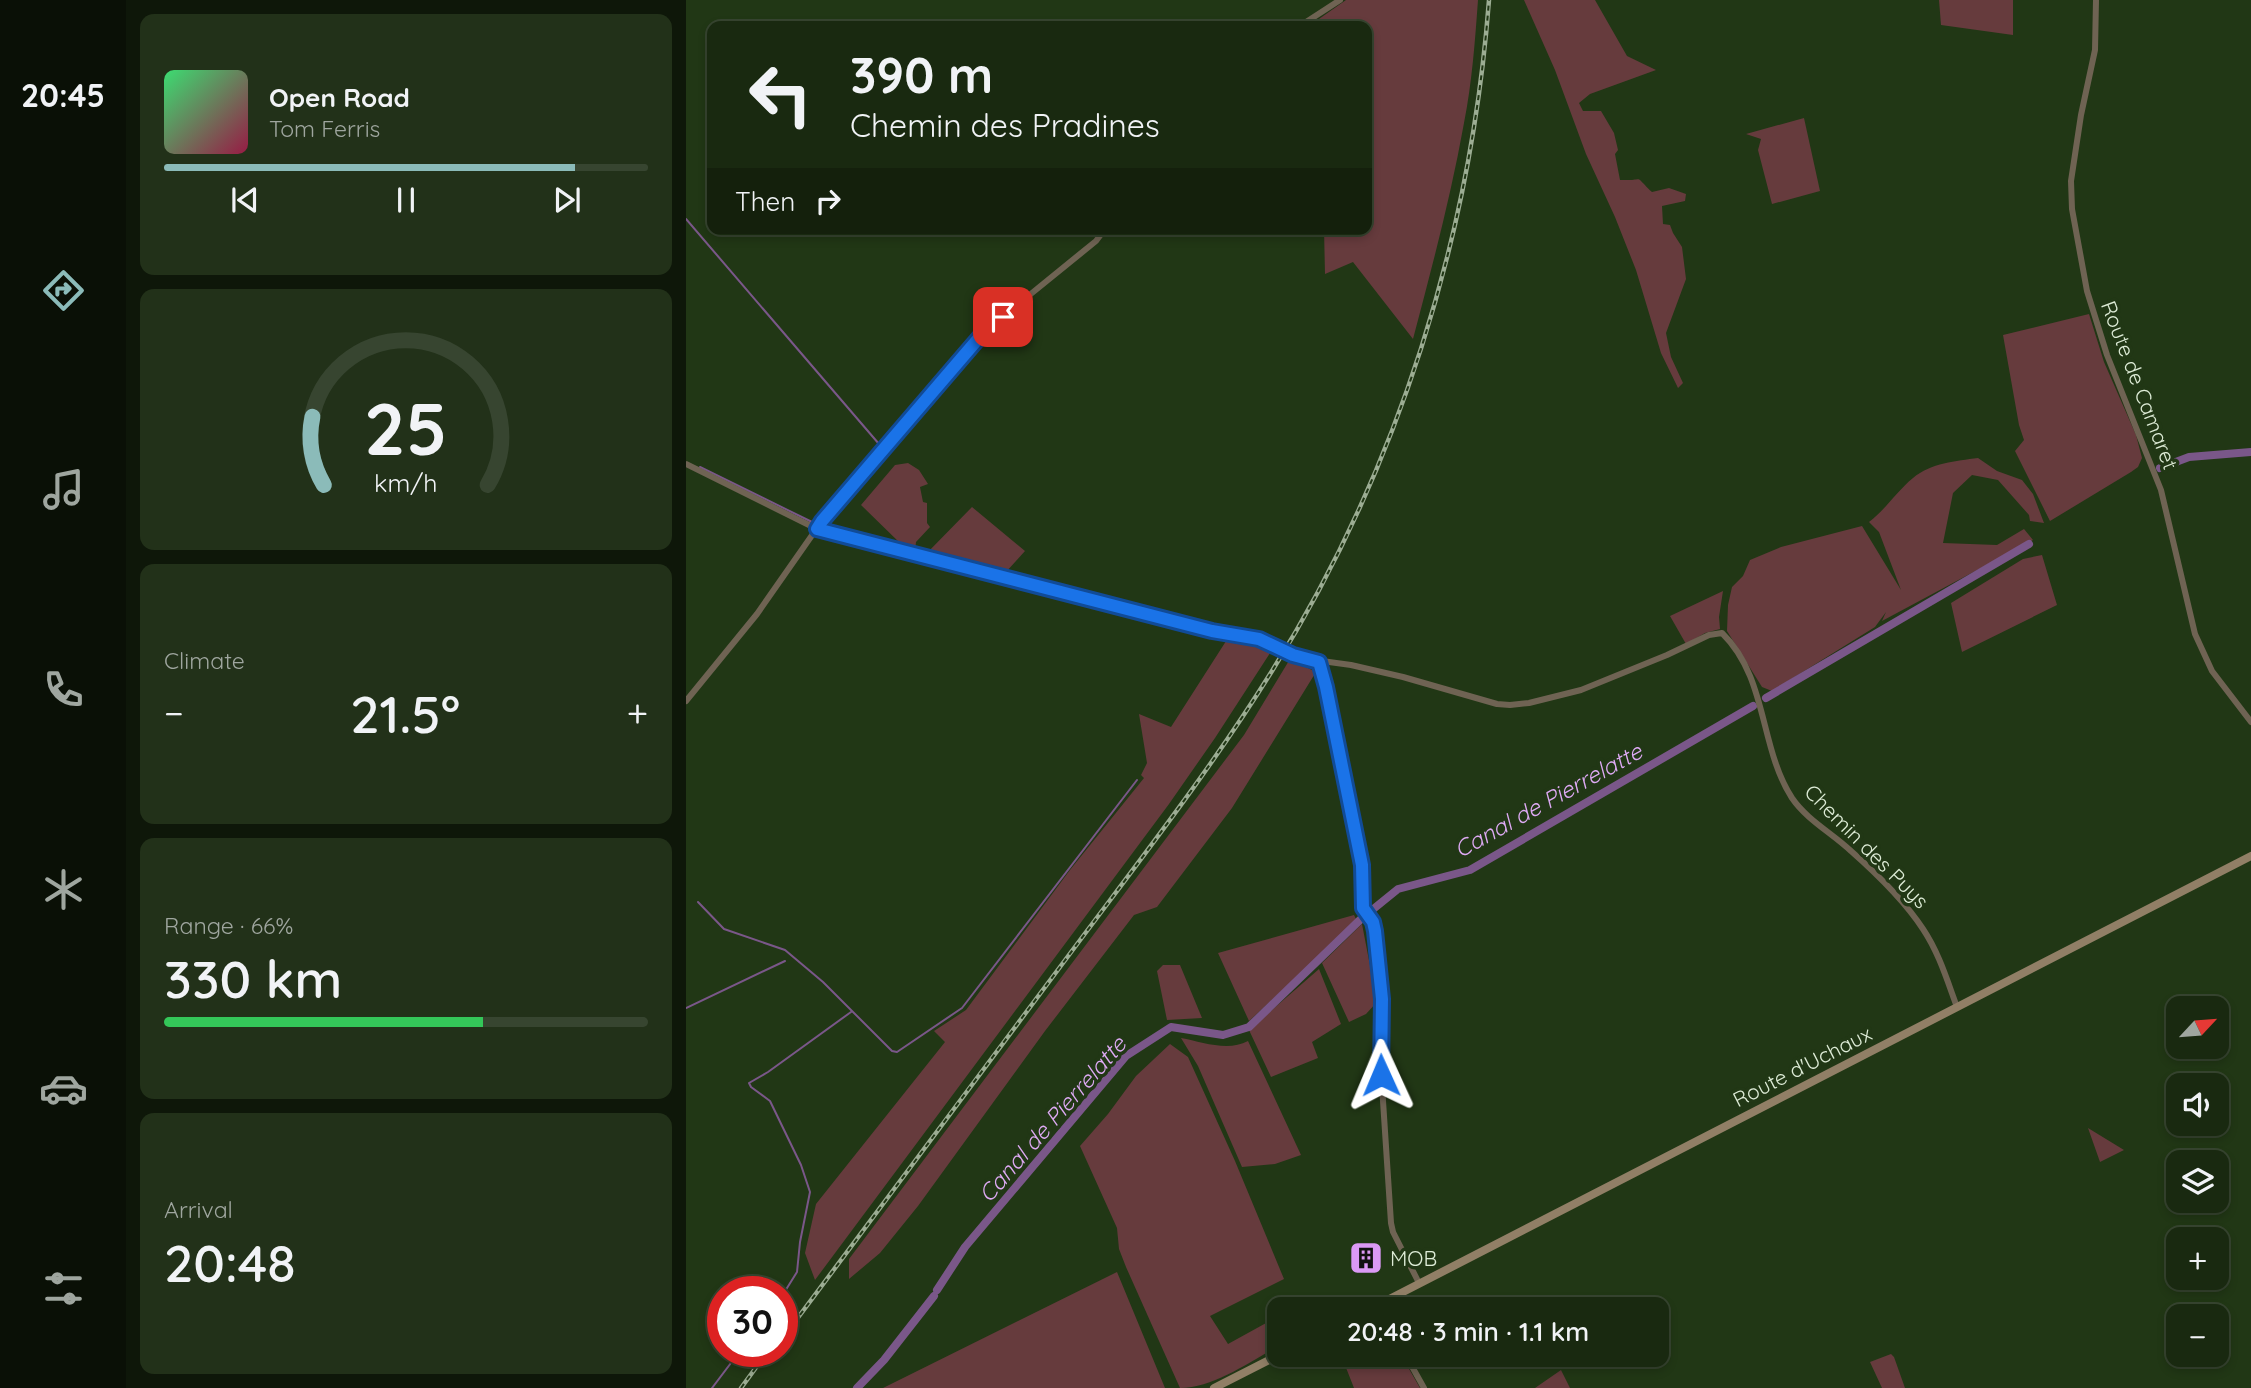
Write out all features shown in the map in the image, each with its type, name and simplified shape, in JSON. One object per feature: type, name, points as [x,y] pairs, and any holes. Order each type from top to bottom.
[{"type":"main road","name":"Route d'Uchaux","points":[[1394,1297],[2251,856]]},
{"type":"main road","points":[[1214,1388],[1267,1361]]},
{"type":"street","points":[[1308,21],[1340,0]]},
{"type":"street","name":"Route de Camaret","points":[[2096,0],[2095,50],[2071,181],[2072,209],[2087,291],[2107,355],[2161,490],[2195,635],[2212,671],[2251,722]]},
{"type":"street","points":[[686,701],[757,614],[822,521],[984,332],[1100,235]]},
{"type":"street","points":[[686,464],[817,529],[1212,631],[1259,639],[1293,655],[1319,662],[1360,850],[1362,901],[1375,931],[1382,999],[1380,1055],[1391,1223],[1393,1233],[1419,1283]]},
{"type":"street","name":"Chemin des Puys","points":[[1319,662],[1350,665],[1403,677],[1497,704],[1529,704],[1581,690],[1709,635],[1723,633],[1731,641],[1755,686],[1776,764],[1793,798],[1815,823],[1866,865],[1915,918],[1938,955],[1957,1007]]},
{"type":"street","points":[[1412,1367],[1424,1388]]},
{"type":"shaded area","points":[[1346,0],[1478,0],[1471,77],[1459,150],[1413,339],[1353,262],[1325,274],[1324,235],[1372,235],[1372,21],[1316,21]]},
{"type":"shaded area","points":[[1524,0],[1595,0],[1627,56],[1656,70],[1590,94],[1579,103],[1583,111],[1601,111],[1614,133],[1620,180],[1639,179],[1652,192],[1669,188],[1686,194],[1685,201],[1662,206],[1663,224],[1670,225],[1682,247],[1686,279],[1666,333],[1671,357],[1683,383],[1678,388],[1661,353],[1636,270],[1615,217],[1586,154],[1555,70]]},
{"type":"shaded area","points":[[1939,0],[2013,0],[2013,35],[1941,25]]},
{"type":"shaded area","points":[[1804,118],[1820,191],[1772,204],[1758,150],[1761,139],[1746,134]]},
{"type":"shaded area","points":[[2089,314],[2104,362],[2136,435],[2142,458],[2138,467],[2131,472],[2050,521],[2015,451],[2024,440],[2003,335]]},
{"type":"shaded area","points":[[1978,458],[1997,471],[2022,480],[2033,494],[2044,523],[2030,521],[2029,515],[1998,480],[1972,475],[1953,493],[1943,543],[1997,545],[2024,529],[2033,540],[1882,621],[1886,612],[1875,627],[1772,691],[1762,687],[1727,631],[1732,587],[1743,576],[1750,560],[1781,547],[1862,526],[1901,590],[1879,532],[1869,522],[1920,473],[1944,464]]},
{"type":"shaded area","points":[[908,463],[919,470],[928,484],[920,487],[923,502],[927,503],[927,523],[930,527],[916,542],[915,551],[902,545],[861,505],[895,465]]},
{"type":"shaded area","points":[[972,507],[1025,551],[1006,572],[926,554]]},
{"type":"shaded area","points":[[2042,555],[2057,605],[1962,652],[1951,603],[2023,559]]},
{"type":"shaded area","points":[[1723,591],[1720,629],[1705,633],[1686,644],[1670,616]]},
{"type":"shaded area","points":[[1228,638],[1261,643],[1272,650],[1169,804],[815,1280],[805,1253],[816,1204],[945,1042],[934,1031],[966,1010],[1070,870],[1144,778],[1141,775],[1147,763],[1139,714],[1171,727]]},
{"type":"shaded area","points":[[1290,659],[1316,672],[1232,808],[1157,907],[1134,915],[1045,1031],[918,1206],[880,1253],[849,1279],[849,1259],[1244,735]]},
{"type":"shaded area","points":[[1354,915],[1357,921],[1249,1021],[1218,953]]},
{"type":"shaded area","points":[[1362,924],[1377,1002],[1366,1014],[1349,1022],[1322,963]]},
{"type":"shaded area","points":[[1163,965],[1180,965],[1202,1018],[1167,1020],[1157,971]]},
{"type":"shaded area","points":[[1319,969],[1341,1024],[1312,1042],[1318,1058],[1271,1077],[1249,1030]]},
{"type":"shaded area","points":[[1181,1038],[1224,1046],[1248,1041],[1301,1155],[1275,1164],[1242,1167],[1198,1066]]},
{"type":"shaded area","points":[[1170,1044],[1188,1057],[1284,1279],[1210,1316],[1228,1344],[1267,1323],[1267,1353],[1218,1379],[1193,1387],[1180,1388],[1126,1267],[1119,1249],[1117,1228],[1080,1146],[1136,1076]]},
{"type":"shaded area","points":[[2088,1128],[2124,1150],[2100,1162]]},
{"type":"shaded area","points":[[1117,1272],[1165,1388],[883,1388]]},
{"type":"shaded area","points":[[1891,1354],[1905,1388],[1882,1388],[1870,1362]]},
{"type":"shaded area","points":[[1346,1367],[1408,1367],[1420,1388],[1354,1388]]},
{"type":"shaded area","points":[[1561,1370],[1570,1388],[1535,1388]]},
{"type":"waterway","points":[[686,219],[879,444]]},
{"type":"waterway","name":"Canal de Pierrelatte","points":[[2160,468],[2189,457],[2251,452]]},
{"type":"waterway","points":[[700,467],[812,522]]},
{"type":"waterway","name":"Canal de Pierrelatte","points":[[1766,698],[2029,544]]},
{"type":"waterway","name":"Canal de Pierrelatte","points":[[937,1290],[965,1247],[1126,1056],[1171,1027],[1223,1035],[1249,1027],[1361,919],[1398,889],[1470,870],[1753,706]]},
{"type":"waterway","points":[[698,902],[724,929],[785,950],[823,982],[892,1051],[897,1052],[962,1008],[1137,780]]},
{"type":"waterway","points":[[686,1008],[785,961]]},
{"type":"waterway","points":[[794,1276],[810,1192],[801,1165],[770,1101],[749,1083],[851,1012]]},
{"type":"waterway","name":"Canal de Pierrelatte","points":[[857,1388],[884,1360],[934,1296]]},
{"type":"waterway","points":[[712,1388],[728,1367]]},
{"type":"railway","points":[[798,1318],[1196,784],[1272,671],[1317,594],[1357,515],[1391,433],[1421,349],[1446,263],[1480,88],[1489,0]]},
{"type":"railway","points":[[741,1388],[756,1367]]},
{"type":"place","name":"MOB","points":[[1366,1258]]},
{"type":"route","points":[[1003,317],[984,332],[817,529],[1212,631],[1259,639],[1300,658],[1319,662],[1360,850],[1363,908],[1373,922],[1375,931],[1382,999],[1381,1075]]}]
